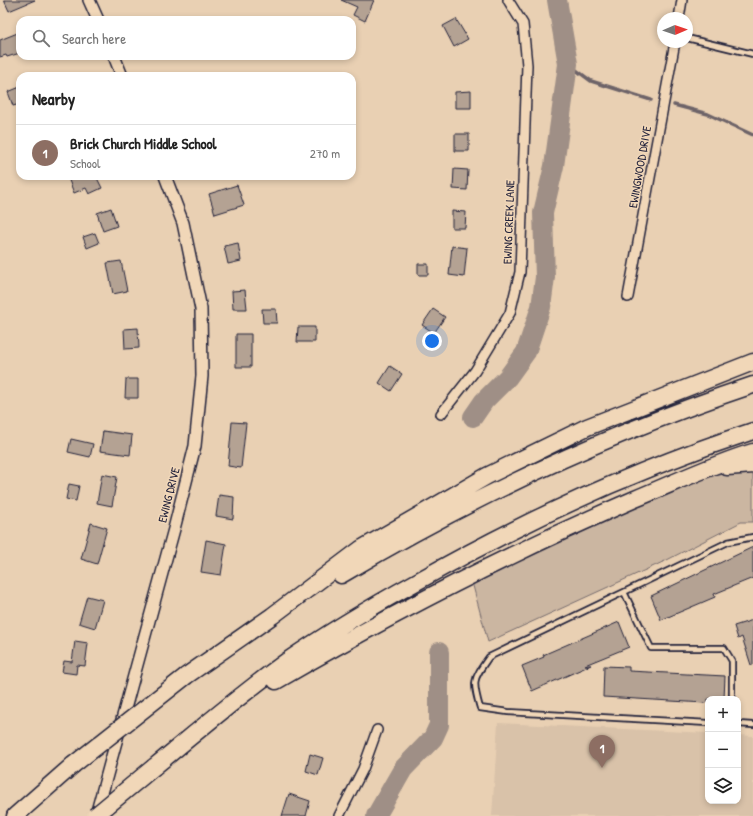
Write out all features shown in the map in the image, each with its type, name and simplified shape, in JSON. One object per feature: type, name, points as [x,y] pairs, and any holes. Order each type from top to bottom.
[{"type":"highway","points":[[15,816],[73,765],[186,676],[272,616],[361,548],[487,476],[587,427],[751,362]]},
{"type":"highway","points":[[272,616],[391,545],[464,505],[578,451],[659,418],[753,385]]},
{"type":"highway","points":[[95,816],[222,711],[294,657],[371,608],[480,546],[563,506],[656,467],[753,431]]},
{"type":"highway","points":[[222,711],[332,649],[447,588],[565,529],[709,468],[753,452]]},
{"type":"highway","points":[[709,468],[753,465]]},
{"type":"street","points":[[89,0],[96,16]]},
{"type":"street","name":"EWING CREEK LANE","points":[[441,414],[475,371],[510,313],[520,272],[527,65],[523,24],[516,10],[508,0]]},
{"type":"street","points":[[680,12],[682,0]]},
{"type":"street","name":"EWINGWOOD DRIVE","points":[[628,297],[674,48]]},
{"type":"street","points":[[116,60],[120,72]]},
{"type":"street","name":"EWING DRIVE","points":[[95,816],[174,529],[195,446],[202,376],[201,309],[183,223],[167,180]]},
{"type":"street","points":[[340,816],[363,769],[378,730]]},
{"type":"lane","points":[[693,39],[753,54]]},
{"type":"lane","points":[[705,723],[508,712],[480,708],[476,694],[475,677],[489,657],[728,542],[753,537]]},
{"type":"lane","points":[[624,592],[651,648],[724,648],[732,661],[732,696]]},
{"type":"lane","points":[[741,724],[753,725]]},
{"type":"shaded area","points":[[753,470],[753,522],[741,522],[665,561],[488,642],[472,582],[650,500],[711,476]]},
{"type":"shaded area","points":[[498,723],[705,733],[705,804],[741,804],[741,735],[753,736],[753,816],[492,816]]},
{"type":"building","points":[[4,0],[35,0],[9,11]]},
{"type":"building","points":[[341,0],[374,0],[365,21],[353,15],[357,7]]},
{"type":"building","points":[[456,19],[468,39],[454,47],[443,26]]},
{"type":"building","points":[[16,34],[16,54],[0,57],[0,40]]},
{"type":"building","points":[[16,89],[16,105],[13,106],[8,92]]},
{"type":"building","points":[[471,91],[471,108],[455,108],[455,92]]},
{"type":"building","points":[[455,134],[469,134],[469,151],[455,151]]},
{"type":"building","points":[[454,169],[468,170],[467,190],[453,189]]},
{"type":"building","points":[[69,180],[98,180],[102,188],[89,194],[86,188],[74,193]]},
{"type":"building","points":[[237,185],[244,205],[215,214],[209,194]]},
{"type":"building","points":[[111,208],[117,226],[103,231],[97,213]]},
{"type":"building","points":[[452,211],[466,212],[465,228],[452,228]]},
{"type":"building","points":[[95,233],[99,243],[87,248],[83,237]]},
{"type":"building","points":[[238,243],[241,261],[228,264],[224,246]]},
{"type":"building","points":[[452,246],[467,248],[464,277],[449,275]]},
{"type":"building","points":[[121,261],[127,291],[113,294],[107,263]]},
{"type":"building","points":[[418,264],[428,264],[428,275],[418,275]]},
{"type":"building","points":[[245,290],[247,309],[233,309],[232,291]]},
{"type":"building","points":[[262,309],[276,309],[277,323],[263,323]]},
{"type":"building","points":[[433,309],[445,317],[434,333],[422,325]]},
{"type":"building","points":[[298,327],[315,327],[315,342],[297,342]]},
{"type":"building","points":[[138,328],[139,348],[125,349],[124,329]]},
{"type":"building","points":[[236,334],[251,334],[251,367],[236,367]]},
{"type":"building","points":[[390,366],[402,374],[391,391],[379,383]]},
{"type":"building","points":[[126,379],[138,379],[138,398],[125,398]]},
{"type":"building","points":[[232,422],[246,423],[241,468],[228,466]]},
{"type":"building","points":[[103,431],[132,435],[130,455],[100,451]]},
{"type":"building","points":[[71,439],[93,444],[90,457],[68,452]]},
{"type":"building","points":[[102,474],[117,477],[112,506],[97,503]]},
{"type":"building","points":[[69,484],[79,486],[76,501],[66,499]]},
{"type":"building","points":[[219,495],[234,497],[233,519],[216,516]]},
{"type":"building","points":[[91,523],[107,528],[97,564],[81,559]]},
{"type":"building","points":[[206,540],[226,544],[221,575],[201,572]]},
{"type":"building","points":[[753,547],[753,578],[714,594],[715,597],[661,620],[651,596]]},
{"type":"building","points":[[87,596],[103,600],[95,628],[79,623]]},
{"type":"building","points":[[753,620],[753,665],[751,665],[742,637],[738,639],[734,626]]},
{"type":"building","points":[[619,622],[629,647],[585,665],[591,665],[532,691],[522,666],[544,657],[543,655]]},
{"type":"building","points":[[75,641],[88,643],[85,666],[77,665],[76,674],[62,672],[64,661],[72,662]]},
{"type":"building","points":[[604,666],[629,667],[629,671],[725,676],[724,696],[705,696],[705,703],[603,697]]},
{"type":"building","points":[[310,754],[323,758],[318,775],[306,771]]},
{"type":"building","points":[[289,794],[310,801],[306,816],[282,816]]},
{"type":"waterway","points":[[473,417],[484,401],[508,377],[526,352],[541,307],[545,277],[543,213],[554,166],[568,64],[557,0]]},
{"type":"waterway","points":[[568,64],[591,81],[651,100]]},
{"type":"waterway","points":[[674,105],[708,114],[753,135]]},
{"type":"waterway","points":[[376,816],[403,769],[433,738],[439,725],[439,652]]},
{"type":"place","name":"Brick Church Middle School","points":[[602,768]]}]
